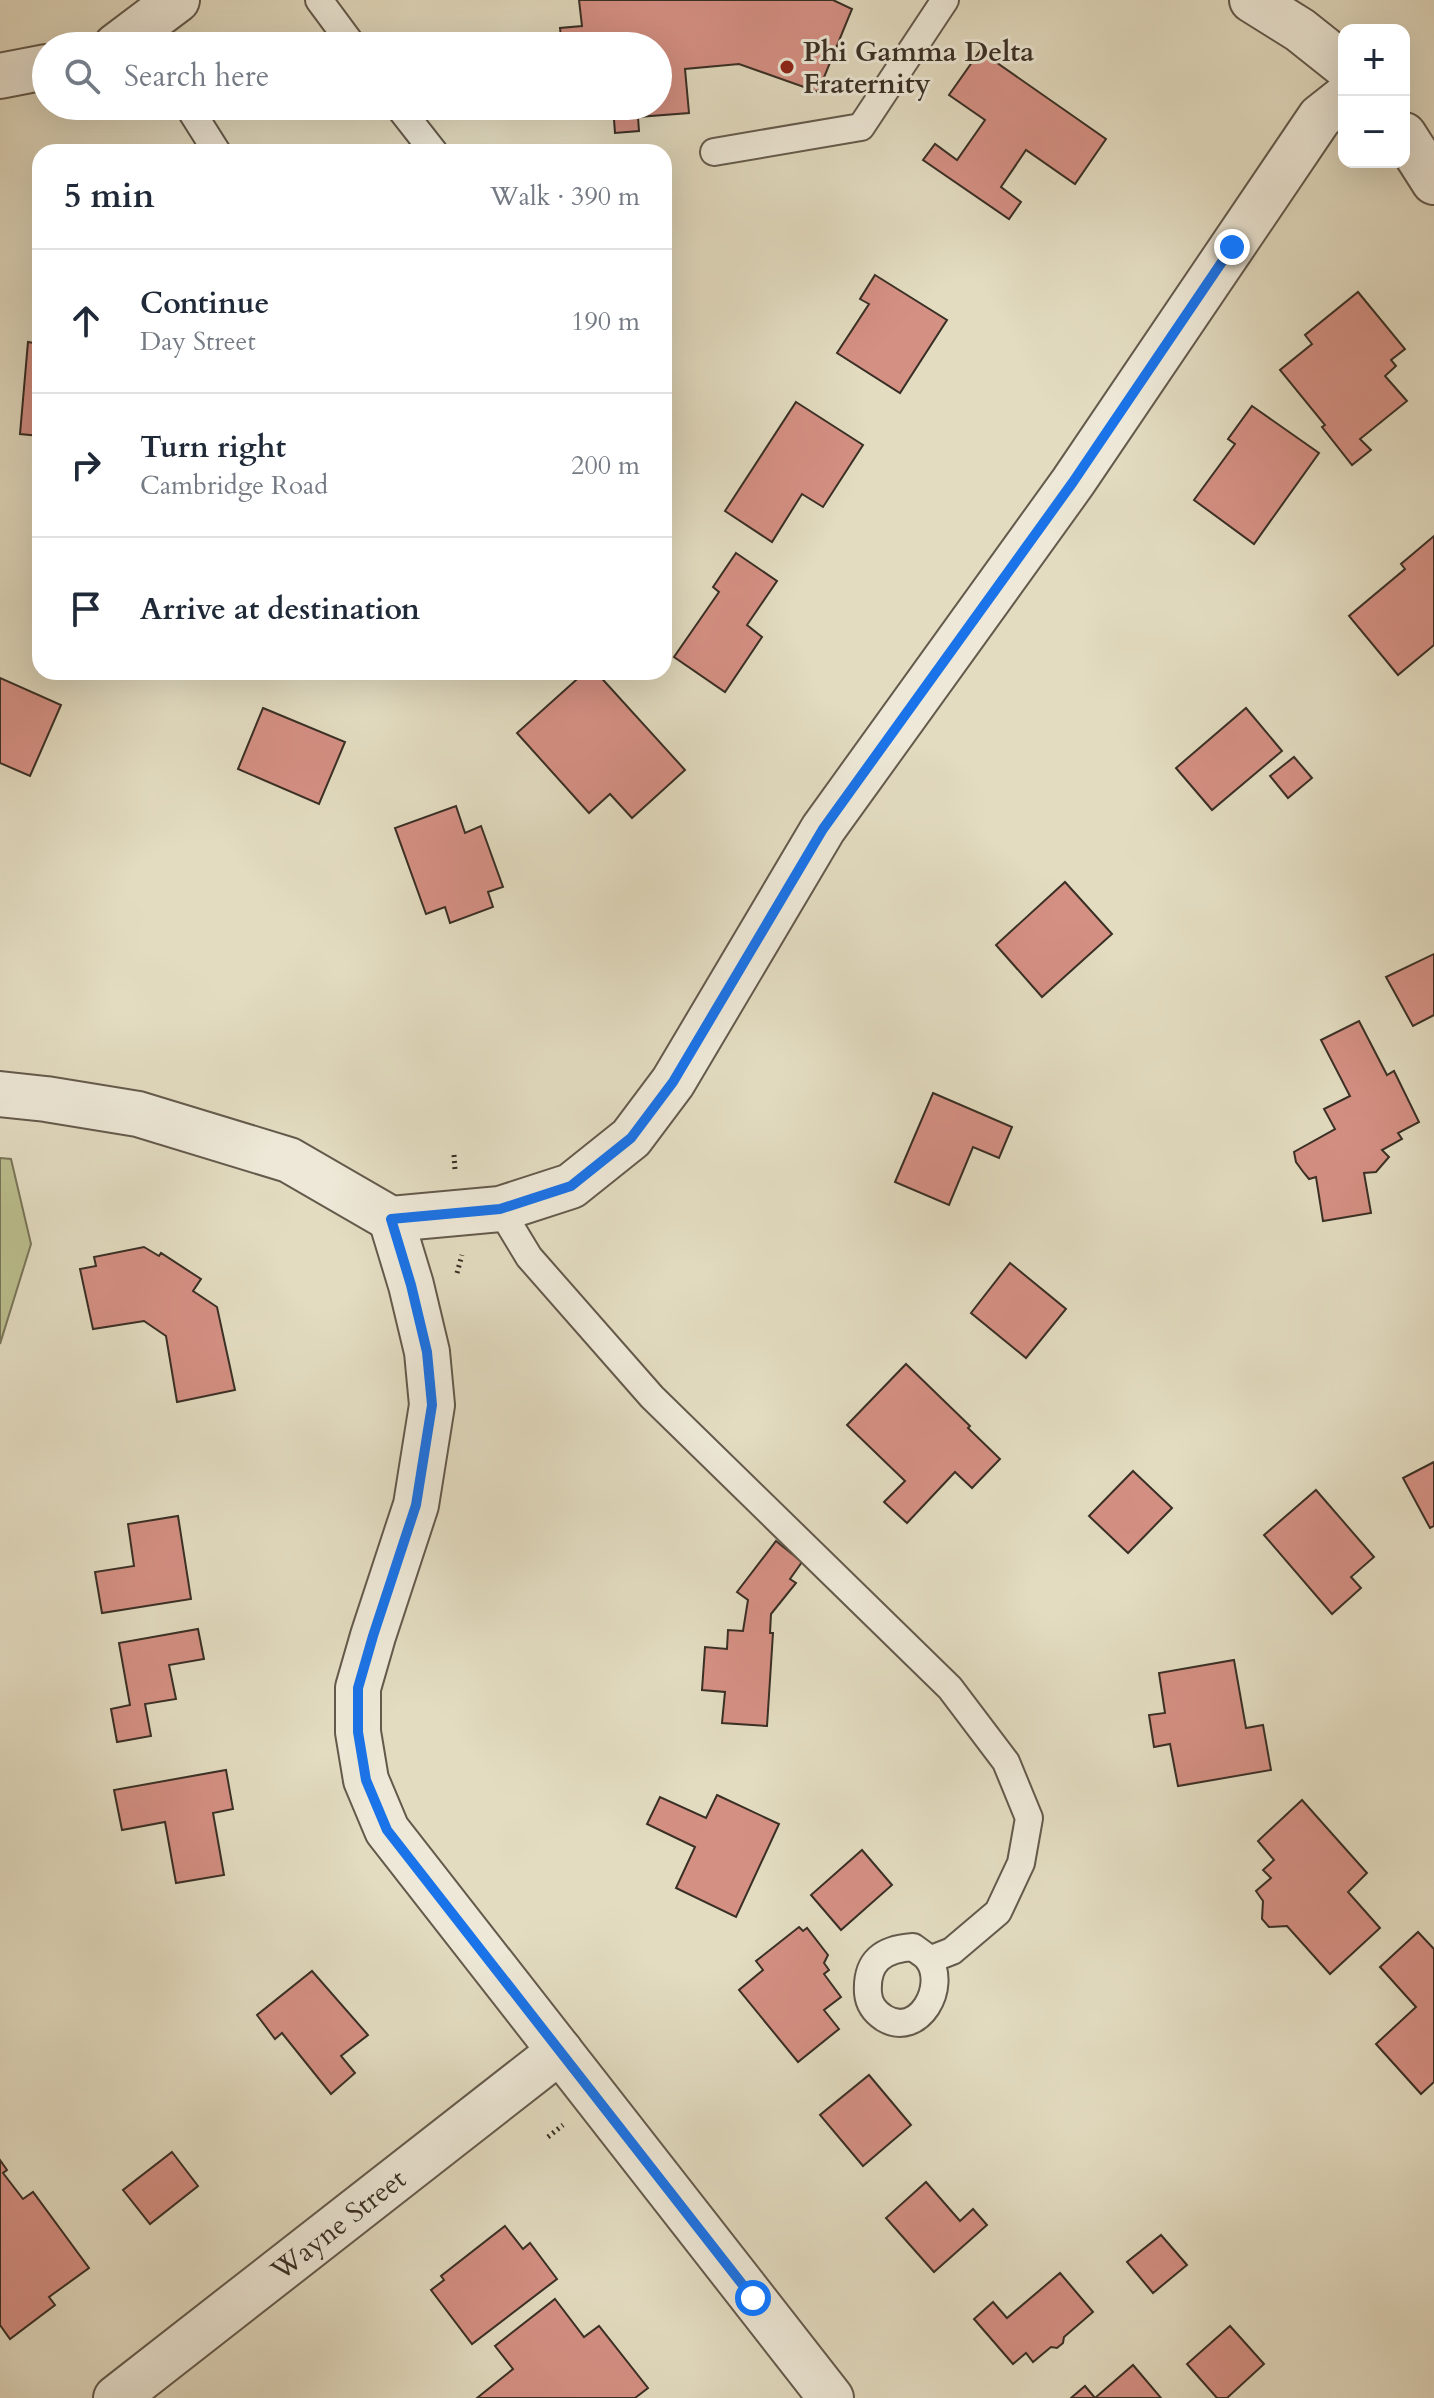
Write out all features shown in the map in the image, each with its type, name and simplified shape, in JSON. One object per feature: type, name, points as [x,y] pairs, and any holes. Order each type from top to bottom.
[{"type":"street","points":[[143,32],[177,0]]},
{"type":"street","points":[[1252,0],[1300,30],[1338,60]]},
{"type":"street","points":[[0,76],[32,70]]},
{"type":"street","points":[[0,1094],[138,1114],[289,1160],[391,1219],[500,1209],[571,1186],[631,1138],[673,1082],[823,829],[1073,482],[1320,117],[1338,103]]},
{"type":"street","points":[[1410,144],[1434,182]]},
{"type":"street","points":[[391,1219],[427,1352],[432,1405],[416,1505],[358,1688],[358,1732],[366,1780],[387,1830],[831,2398]]},
{"type":"street","name":"Wayne Street","points":[[116,2398],[560,2051]]},
{"type":"lane","points":[[319,0],[343,32]]},
{"type":"lane","points":[[714,152],[861,127],[945,0]]},
{"type":"lane","points":[[197,120],[212,144]]},
{"type":"lane","points":[[408,120],[425,144]]},
{"type":"lane","points":[[500,1209],[529,1257],[652,1397],[950,1688],[1006,1762],[1029,1818],[1021,1863],[998,1912],[952,1951],[929,1960]]},
{"type":"path","points":[[457,1273],[463,1250]]},
{"type":"path","points":[[548,2137],[567,2122]]},
{"type":"green space","points":[[0,1158],[11,1159],[31,1244],[0,1344]]},
{"type":"building","name":"Phi Gamma Delta Fraternity","points":[[579,0],[833,0],[852,9],[818,92],[739,64],[685,69],[689,113],[672,114],[672,32],[560,32],[560,28],[582,26]]},
{"type":"building","points":[[980,51],[1106,139],[1075,184],[1026,150],[1001,187],[1021,202],[1009,219],[923,160],[935,144],[957,160],[985,120],[949,95]]},
{"type":"building","name":"Phi Gamma Delta Fraternity","points":[[614,120],[638,120],[639,131],[615,133]]},
{"type":"building","points":[[875,275],[947,320],[900,393],[837,353],[869,304],[860,299]]},
{"type":"building","points":[[1358,292],[1405,349],[1391,360],[1396,366],[1385,376],[1407,401],[1360,439],[1371,450],[1352,465],[1322,427],[1325,425],[1280,370],[1312,344],[1305,335]]},
{"type":"building","points":[[28,342],[32,343],[32,435],[20,434]]},
{"type":"building","points":[[796,402],[863,445],[823,507],[802,494],[772,542],[725,511]]},
{"type":"building","points":[[1252,406],[1319,453],[1254,544],[1194,500],[1235,444],[1228,439]]},
{"type":"building","points":[[1434,536],[1434,645],[1398,675],[1349,616],[1405,569],[1401,564]]},
{"type":"building","points":[[736,553],[777,581],[747,625],[762,637],[725,692],[674,657],[719,592],[713,587]]},
{"type":"building","points":[[0,678],[61,705],[30,776],[0,763]]},
{"type":"building","points":[[576,680],[603,680],[685,770],[632,818],[610,794],[589,813],[517,733]]},
{"type":"building","points":[[263,708],[345,742],[319,804],[238,769]]},
{"type":"building","points":[[1246,708],[1282,751],[1212,810],[1176,768]]},
{"type":"building","points":[[1294,757],[1312,778],[1288,798],[1270,776]]},
{"type":"building","points":[[456,806],[465,833],[481,826],[503,887],[488,892],[493,907],[450,923],[445,907],[426,914],[395,828]]},
{"type":"building","points":[[1065,882],[1112,934],[1042,997],[996,945]]},
{"type":"building","points":[[1434,954],[1434,1015],[1413,1026],[1386,977]]},
{"type":"building","points":[[1359,1021],[1387,1075],[1394,1071],[1419,1122],[1398,1133],[1402,1139],[1382,1150],[1389,1157],[1376,1172],[1364,1173],[1371,1213],[1323,1221],[1316,1177],[1309,1179],[1296,1162],[1294,1152],[1335,1129],[1324,1109],[1350,1096],[1321,1040]]},
{"type":"building","points":[[933,1093],[1012,1127],[999,1158],[973,1147],[949,1205],[895,1182]]},
{"type":"building","points":[[144,1247],[159,1256],[161,1253],[201,1279],[193,1291],[217,1307],[235,1390],[177,1402],[166,1336],[144,1321],[93,1329],[80,1269],[96,1266],[94,1257]]},
{"type":"building","points":[[1010,1263],[1066,1309],[1026,1358],[971,1313]]},
{"type":"building","points":[[906,1364],[1000,1459],[972,1488],[955,1472],[907,1523],[884,1502],[905,1481],[847,1425]]},
{"type":"building","points":[[1434,1462],[1434,1526],[1430,1528],[1403,1478]]},
{"type":"building","points":[[1133,1471],[1172,1508],[1128,1553],[1089,1516]]},
{"type":"building","points":[[1316,1490],[1374,1557],[1351,1577],[1361,1588],[1332,1614],[1264,1535]]},
{"type":"building","points":[[178,1516],[191,1599],[102,1613],[95,1572],[134,1566],[128,1524]]},
{"type":"building","points":[[776,1541],[802,1562],[790,1579],[796,1583],[771,1614],[770,1633],[773,1633],[767,1726],[722,1723],[725,1692],[702,1690],[705,1647],[727,1649],[728,1630],[743,1631],[748,1600],[737,1592]]},
{"type":"building","points":[[198,1629],[204,1659],[169,1665],[176,1699],[145,1704],[151,1736],[117,1742],[111,1709],[130,1705],[119,1643]]},
{"type":"building","points":[[1234,1660],[1246,1728],[1263,1725],[1271,1770],[1178,1786],[1170,1744],[1154,1747],[1149,1715],[1165,1713],[1159,1673]]},
{"type":"building","points":[[226,1770],[233,1809],[213,1813],[224,1875],[176,1883],[165,1822],[122,1830],[114,1790]]},
{"type":"building","points":[[717,1795],[779,1824],[736,1917],[676,1888],[695,1847],[647,1824],[660,1797],[706,1818]]},
{"type":"building","points":[[1302,1800],[1367,1873],[1348,1892],[1380,1928],[1330,1974],[1287,1926],[1269,1927],[1262,1919],[1263,1901],[1256,1891],[1271,1878],[1263,1870],[1274,1860],[1258,1841]]},
{"type":"building","points":[[862,1850],[892,1885],[841,1930],[811,1895]]},
{"type":"building","points":[[799,1927],[803,1931],[807,1928],[828,1955],[824,1963],[829,1970],[824,1974],[841,1997],[824,2010],[839,2029],[798,2062],[739,1990],[763,1970],[756,1961]]},
{"type":"building","points":[[1418,1932],[1434,1949],[1434,2082],[1421,2094],[1376,2044],[1416,2007],[1380,1967]]},
{"type":"building","points":[[312,1971],[368,2035],[341,2056],[355,2073],[331,2094],[282,2033],[275,2039],[257,2015]]},
{"type":"building","points":[[869,2075],[911,2125],[863,2166],[820,2115]]},
{"type":"building","points":[[172,2152],[198,2186],[150,2224],[123,2190]]},
{"type":"building","points":[[0,2160],[7,2170],[3,2173],[23,2199],[33,2192],[89,2268],[49,2297],[55,2305],[10,2339],[0,2325]]},
{"type":"building","points":[[926,2182],[960,2221],[973,2209],[987,2225],[934,2272],[886,2218]]},
{"type":"building","points":[[505,2226],[523,2249],[530,2243],[557,2279],[472,2344],[431,2290],[444,2280],[441,2276]]},
{"type":"building","points":[[1161,2235],[1187,2265],[1153,2293],[1127,2262]]},
{"type":"building","points":[[1060,2273],[1093,2312],[1064,2337],[1057,2348],[1051,2347],[1033,2362],[1026,2353],[1013,2364],[974,2319],[993,2302],[1007,2318]]},
{"type":"building","points":[[555,2299],[584,2337],[599,2326],[648,2388],[635,2398],[477,2398],[513,2369],[495,2346]]},
{"type":"building","points":[[1230,2326],[1264,2364],[1227,2398],[1217,2398],[1187,2364]]},
{"type":"building","points":[[1133,2365],[1161,2398],[1095,2398]]},
{"type":"building","points":[[1085,2386],[1095,2398],[1071,2398]]},
{"type":"place","name":"Phi Gamma Delta Fraternity","points":[[787,67]]},
{"type":"route","points":[[753,2298],[387,1830],[366,1780],[358,1732],[358,1688],[416,1505],[432,1405],[427,1352],[391,1219],[500,1209],[571,1186],[631,1138],[673,1082],[823,829],[1073,482],[1232,247]]}]
